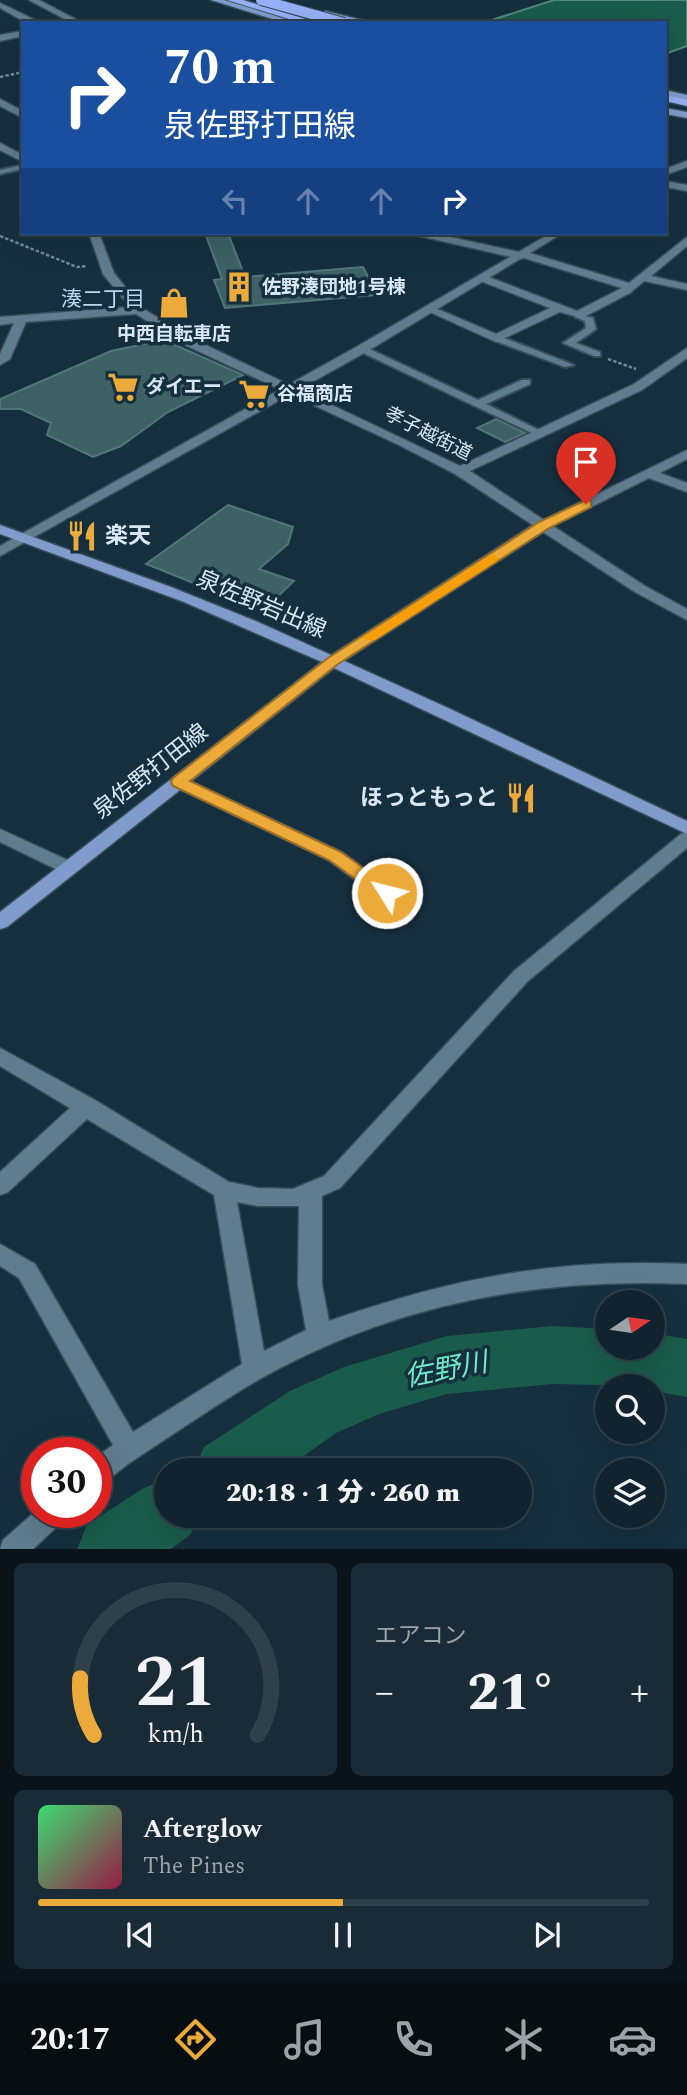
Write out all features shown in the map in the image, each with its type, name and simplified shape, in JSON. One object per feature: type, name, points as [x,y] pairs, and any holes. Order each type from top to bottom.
[{"type":"highway","points":[[232,0],[307,21]]},
{"type":"highway","points":[[261,0],[344,20]]},
{"type":"highway","points":[[667,96],[687,101]]},
{"type":"highway","points":[[667,108],[687,113]]},
{"type":"main road","points":[[215,0],[288,21]]},
{"type":"main road","points":[[278,0],[344,20]]},
{"type":"main road","name":"泉佐野岩出線","points":[[0,529],[187,598],[333,661],[687,828]]},
{"type":"main road","name":"泉佐野打田線","points":[[0,922],[333,661]]},
{"type":"street","points":[[33,0],[75,21]]},
{"type":"street","points":[[0,5],[30,21]]},
{"type":"street","points":[[0,38],[21,33]]},
{"type":"street","points":[[0,102],[5,109]]},
{"type":"street","points":[[0,146],[21,158]]},
{"type":"street","points":[[667,170],[687,163]]},
{"type":"street","points":[[667,184],[687,188]]},
{"type":"street","name":"孝子越街道","points":[[95,235],[109,274],[138,310],[191,343],[404,442],[460,471],[640,589],[687,615]]},
{"type":"street","points":[[428,235],[521,255],[629,287]]},
{"type":"street","points":[[0,552],[362,349],[555,235]]},
{"type":"street","points":[[482,278],[578,315],[629,287],[687,240]]},
{"type":"street","points":[[640,277],[687,287]]},
{"type":"street","points":[[429,309],[496,338],[560,308]]},
{"type":"street","points":[[0,321],[138,310]]},
{"type":"street","points":[[0,361],[4,359],[21,321]]},
{"type":"street","points":[[460,471],[638,387],[687,352]]},
{"type":"street","points":[[333,661],[544,525],[687,454]]},
{"type":"street","points":[[649,473],[687,488]]},
{"type":"street","points":[[179,782],[335,856],[387,893]]},
{"type":"street","points":[[0,835],[69,868]]},
{"type":"street","points":[[0,1056],[224,1190],[258,1197],[295,1198],[332,1182],[521,976],[687,838]]},
{"type":"street","points":[[0,1186],[87,1106]]},
{"type":"street","points":[[224,1190],[255,1370]]},
{"type":"street","points":[[312,1191],[310,1285],[320,1337]]},
{"type":"street","points":[[0,1254],[27,1271],[129,1449]]},
{"type":"street","points":[[112,1462],[255,1370],[320,1337],[391,1309],[474,1287],[562,1275],[655,1272],[687,1274]]},
{"type":"street","points":[[13,1549],[36,1528]]},
{"type":"lane","points":[[0,172],[21,167]]},
{"type":"lane","points":[[578,315],[590,320],[591,329],[568,343],[597,355]]},
{"type":"lane","points":[[496,338],[569,365]]},
{"type":"lane","points":[[362,349],[540,433]]},
{"type":"lane","points":[[479,403],[526,382]]},
{"type":"path","points":[[0,77],[21,72]]},
{"type":"path","points":[[0,236],[77,267],[106,265]]},
{"type":"path","points":[[597,355],[655,376]]},
{"type":"shaded area","points":[[554,0],[687,0],[687,46],[667,53],[667,21],[495,19]]},
{"type":"building","name":"佐野湊団地1号棟","points":[[206,235],[229,235],[245,277],[363,267],[378,295],[225,308],[214,280],[222,279]]},
{"type":"building","name":"ダイエー","points":[[164,340],[243,375],[168,412],[121,446],[93,457],[47,435],[51,423],[21,409],[0,409],[0,399],[111,351]]},
{"type":"building","points":[[496,419],[525,433],[505,442],[477,428]]},
{"type":"building","points":[[228,505],[293,527],[288,544],[259,569],[294,581],[274,600],[235,588],[226,596],[146,564]]},
{"type":"waterway","name":"佐野川","points":[[246,1458],[313,1412],[367,1388],[447,1365],[553,1355],[636,1359],[687,1368]]},
{"type":"waterway","name":"佐野川","points":[[112,1549],[154,1520]]},
{"type":"slow traffic","points":[[370,637],[493,558]]},
{"type":"place","name":"佐野湊団地1号棟","points":[[239,287]]},
{"type":"place","name":"中西自転車店","points":[[174,303]]},
{"type":"place","name":"ダイエー","points":[[123,387]]},
{"type":"place","name":"谷福商店","points":[[254,394]]},
{"type":"place","name":"楽天","points":[[82,536]]},
{"type":"place","name":"ほっともっと","points":[[521,798]]},
{"type":"district","name":"湊二丁目","points":[[103,300]]},
{"type":"route","points":[[387,893],[335,856],[179,782],[333,661],[544,525],[586,504]]}]
